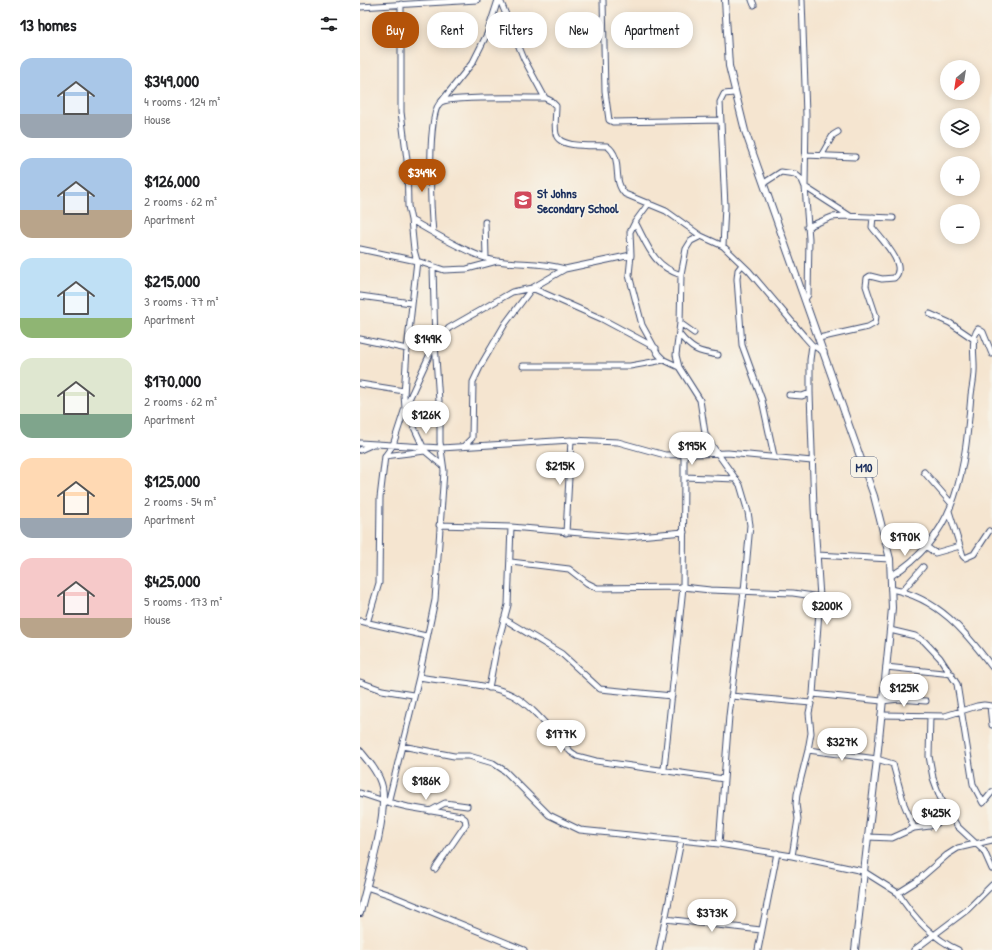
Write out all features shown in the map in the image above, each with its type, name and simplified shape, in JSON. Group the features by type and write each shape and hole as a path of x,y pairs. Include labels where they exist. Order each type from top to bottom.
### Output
{"main road":[{"name":"M10","path":"726,0 727,53 734,93 745,131 825,352 874,496 890,559 890,630 855,950"},
{"path":"360,913 385,801 378,776 361,753"}],"street":[{"path":"360,7 477,0"},
{"path":"499,0 524,59 545,98"},
{"path":"432,232 431,190 433,119 436,107 473,62 487,34 499,0"},
{"path":"603,0 605,91 609,120 613,122 721,120"},
{"path":"802,0 805,107 805,187 809,239 808,295 805,299"},
{"path":"401,4 401,112 407,160 408,206 417,261 411,303 407,349 404,390 405,408 424,449 443,466"},
{"path":"723,246 725,206 721,120 722,96 724,94 734,93"},
{"path":"441,102 461,99 545,98 551,101 556,106 555,132 560,141 567,144 607,146 614,153 617,160 620,189 625,194 666,211 701,236 723,246 742,265 812,345 825,352"},
{"path":"821,156 833,135 838,132"},
{"path":"805,155 855,157"},
{"path":"764,183 777,173 786,172 800,177 805,187 850,216"},
{"path":"649,203 635,222 630,232 631,255 629,275 639,319 664,360 679,367"},
{"path":"807,227 832,217 850,216 893,218"},
{"path":"820,338 868,327 873,324 876,316 866,286 867,278 870,276 882,279 894,278 899,273 899,268 893,254 872,227 873,217"},
{"path":"411,220 432,232 486,258 497,261 538,262 565,269"},
{"path":"485,222 486,258"},
{"path":"635,222 660,265 668,271 682,276"},
{"path":"701,236 691,241 686,249 682,276 680,323 676,356 679,367 700,400 704,433 717,454 736,479 745,499 750,525 744,591 731,696 719,844"},
{"path":"360,249 417,261 444,270 467,268 497,261"},
{"path":"367,623 379,583 380,498 385,456 394,445 405,408 435,343 449,328 483,307 512,292 532,288 565,269 631,255"},
{"path":"742,265 738,270 736,280 742,345 762,400 774,456"},
{"path":"385,801 402,746 413,695 419,677 426,636 435,600 443,466 435,343 434,267"},
{"path":"532,288 602,319 656,348"},
{"path":"464,446 472,438 473,382 476,374 505,324 532,288"},
{"path":"360,296 411,303"},
{"path":"930,314 950,323 974,340"},
{"path":"680,323 694,333"},
{"path":"891,576 908,566 927,547 949,511 964,462 974,372 974,340 978,329 983,332 992,354"},
{"path":"679,334 688,345 696,351 718,356"},
{"path":"360,339 407,349"},
{"path":"792,856 798,819 796,804 797,794 808,750 820,597 812,461 810,360 812,345"},
{"path":"523,366 630,366 664,360"},
{"path":"360,384 404,390"},
{"path":"788,395 802,396 810,393"},
{"path":"385,456 424,449 571,440 618,442 659,454 684,455 728,453 774,456 812,461"},
{"path":"566,533 571,440"},
{"path":"360,443 424,449"},
{"path":"360,450 372,445"},
{"path":"664,769 683,587 684,455"},
{"path":"924,472 951,503"},
{"path":"684,477 736,479"},
{"path":"949,511 963,556 968,558 974,554 989,531"},
{"path":"439,525 511,527 566,533 627,537 684,532"},
{"path":"489,688 508,605 511,562 511,527"},
{"path":"927,547 935,553 960,546"},
{"path":"817,555 890,559"},
{"path":"511,562 569,569 587,584 597,588 683,587 710,590 793,593 820,597"},
{"path":"902,591 923,567"},
{"path":"891,588 902,591 938,608 960,628 992,667"},
{"path":"504,618 562,654 600,689 672,696"},
{"path":"360,621 426,636"},
{"path":"890,630 911,635 924,641 952,674 959,690 973,784 983,803 992,792"},
{"path":"886,668 952,674"},
{"path":"419,677 489,688 514,696 526,705 571,752 577,756 596,761 664,769 724,779"},
{"path":"360,682 382,690 413,695"},
{"path":"813,694 882,700 899,699 926,701"},
{"path":"731,696 811,703"},
{"path":"881,715 945,716 977,706 991,706 992,725"},
{"path":"930,716 929,756 933,778 940,797 957,826 984,851 992,869"},
{"path":"402,746 454,756 470,756 493,763 505,771 549,815 580,830 719,844 777,853 863,871 898,893 915,919 935,936 958,950"},
{"path":"808,750 877,758 894,765 904,804 914,828"},
{"path":"360,793 385,801 430,811 462,816 466,822 435,869"},
{"path":"430,811 445,803 467,806"},
{"path":"867,837 892,838 914,828 930,826 952,817"},
{"path":"898,893 917,881 947,855 958,848 992,840"},
{"path":"659,950 680,841"},
{"path":"758,950 777,853"},
{"path":"914,950 935,936 967,910 992,885"},
{"path":"366,887 390,895 524,950"},
{"path":"665,919 761,930"}],"place":[{"name":"St Johns Secondary School","path":"523,200"}]}
